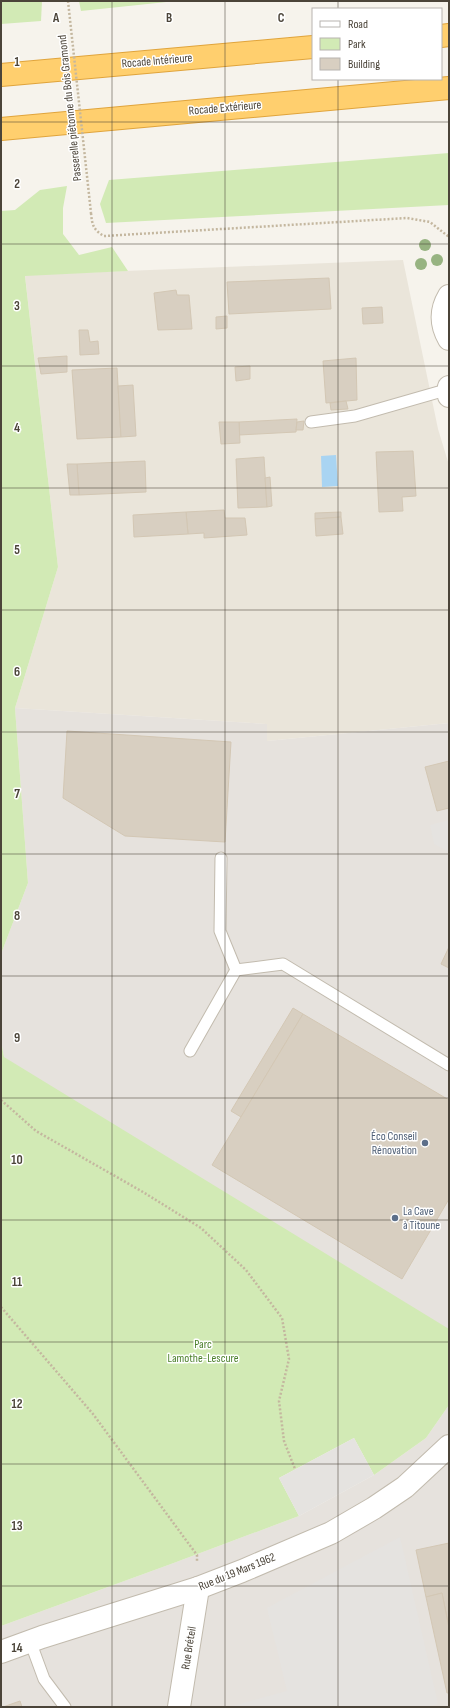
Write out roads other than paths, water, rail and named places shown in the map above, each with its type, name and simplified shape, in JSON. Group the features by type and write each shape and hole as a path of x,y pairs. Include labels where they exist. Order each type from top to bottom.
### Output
{"highway":[{"name":"Rocade Intérieure","path":"1,75 312,47"},
{"name":"Rocade Extérieure","path":"1,129 449,88"}],"street":[{"path":"449,296 443,308 442,319 444,330 449,339"},
{"path":"449,388 449,396"},
{"name":"Rue du 19 Mars 1962","path":"1,1652 30,1641 198,1588 331,1533 374,1508 405,1487 449,1446"},
{"name":"Rue Bréteil","path":"179,1707 198,1588"}],"lane":[{"path":"311,422 355,416 449,388"},
{"path":"221,858 220,931 236,970"},
{"path":"236,970 284,964 449,1065"},
{"path":"190,1051 236,970"},
{"path":"30,1641 44,1679 65,1707"}],"water":[{"path":"336,455 338,486 322,487 321,456"}],"place":[{"name":"Éco Conseil Rénovation","path":"425,1143"},
{"name":"La Cave à Titoune","path":"395,1218"}],"park label":[{"name":"Parc Lamothe-Lescure","path":"203,1351"}]}
